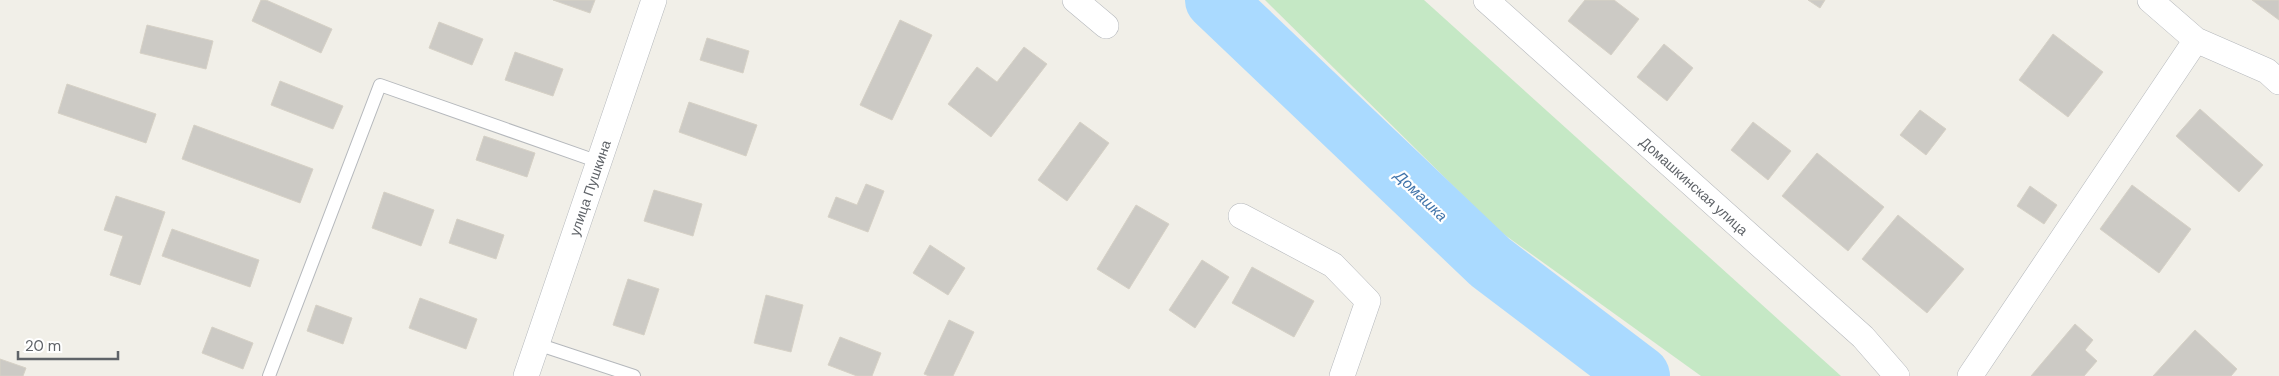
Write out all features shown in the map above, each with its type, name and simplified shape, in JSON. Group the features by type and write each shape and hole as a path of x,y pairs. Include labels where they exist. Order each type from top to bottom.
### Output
{"street":[{"name":"улица Пушкина","path":"526,376 654,0"},
{"path":"1074,0 1106,26"},
{"name":"Домашкинская улица","path":"1486,0 1863,337 1897,376"},
{"path":"2150,0 2196,40 2267,71 2279,82"},
{"path":"1970,376 2196,40"},
{"path":"1241,216 1332,265 1368,301 1342,376"}],"lane":[{"path":"269,376 380,85 599,162"},
{"path":"537,344 634,376"}],"green space":[{"path":"1265,0 1424,0 1841,376 1701,376 1498,230"}],"building":[{"path":"261,0 266,0 332,29 321,53 252,21"},
{"path":"553,0 595,0 590,13"},
{"path":"1585,0 1614,0 1639,19 1611,55 1568,21"},
{"path":"1808,0 1825,0 1820,8"},
{"path":"2252,0 2279,0 2279,20"},
{"path":"900,20 932,35 892,120 860,105"},
{"path":"439,22 483,39 472,65 429,48"},
{"path":"147,25 213,41 206,69 140,53"},
{"path":"2053,34 2103,72 2068,117 2019,80"},
{"path":"707,38 749,51 743,73 700,60"},
{"path":"1664,44 1693,68 1667,101 1637,77"},
{"path":"1024,47 1047,64 991,137 948,104 977,67 997,82"},
{"path":"515,52 563,69 553,96 505,80"},
{"path":"280,81 343,106 333,129 271,105"},
{"path":"67,84 156,114 146,143 58,113"},
{"path":"689,102 757,125 746,156 679,132"},
{"path":"2200,109 2263,165 2239,192 2176,136"},
{"path":"1920,110 1946,129 1926,155 1900,135"},
{"path":"1080,122 1109,143 1067,201 1038,180"},
{"path":"1753,122 1791,151 1768,180 1731,150"},
{"path":"194,125 313,169 300,203 182,159"},
{"path":"484,136 535,153 527,177 476,160"},
{"path":"1817,153 1884,207 1848,251 1782,196"},
{"path":"866,184 884,191 868,232 828,217 836,197 857,205"},
{"path":"2132,185 2191,229 2159,273 2100,229"},
{"path":"2030,186 2057,205 2044,224 2017,206"},
{"path":"654,190 702,204 693,236 644,221"},
{"path":"384,192 434,210 421,246 372,228"},
{"path":"116,196 165,212 140,285 110,275 123,236 104,230"},
{"path":"1136,205 1169,224 1129,289 1097,269"},
{"path":"1898,215 1964,269 1927,313 1862,259"},
{"path":"457,219 504,235 496,259 449,243"},
{"path":"172,229 259,260 250,287 162,256"},
{"path":"930,245 965,268 948,295 913,273"},
{"path":"1202,260 1229,277 1195,328 1169,310"},
{"path":"1252,267 1314,301 1294,337 1232,303"},
{"path":"628,279 659,289 644,335 613,325"},
{"path":"766,295 803,305 791,352 754,343"},
{"path":"420,298 477,319 466,349 409,328"},
{"path":"316,305 352,318 343,344 307,331"},
{"path":"949,320 974,332 953,376 929,376 924,374"},
{"path":"2075,324 2093,340 2085,350 2097,361 2084,376 2031,376"},
{"path":"212,327 253,343 243,369 202,353"},
{"path":"2195,330 2237,369 2231,376 2153,376"},
{"path":"840,337 881,353 872,376 857,376 828,365"},
{"path":"0,359 26,368 23,376 0,376"}],"waterway":[{"name":"Домашка","path":"1215,0 1490,262 1640,376"}]}
